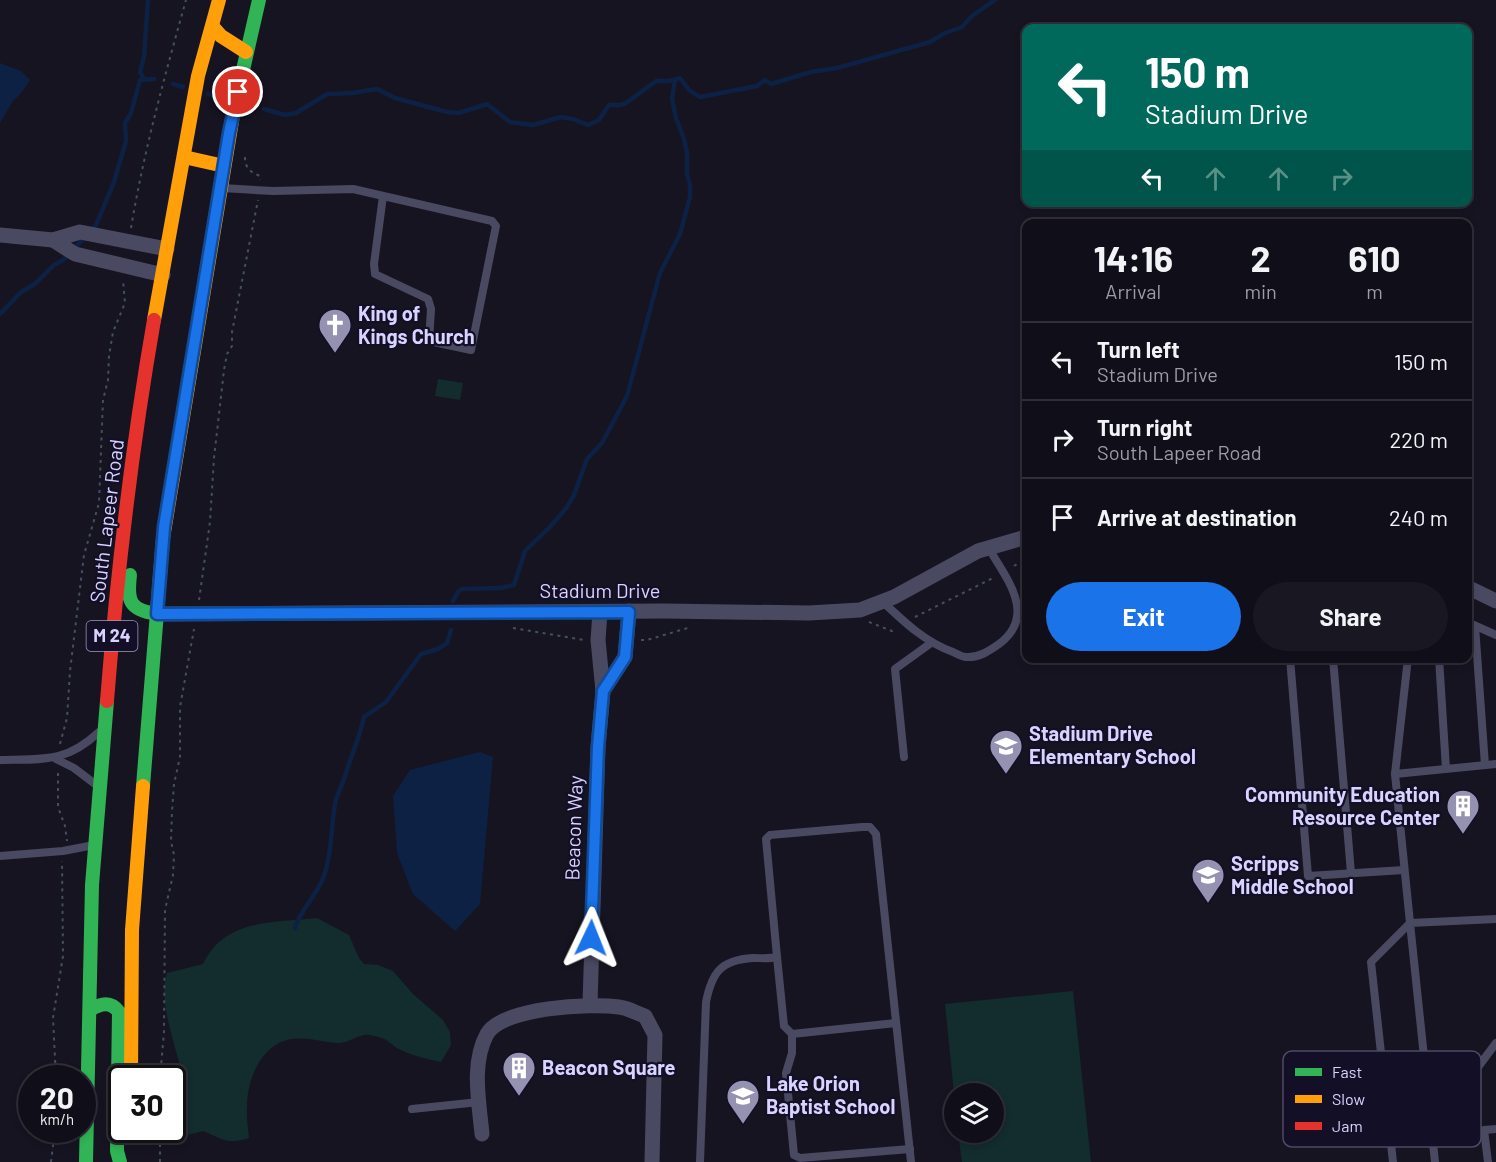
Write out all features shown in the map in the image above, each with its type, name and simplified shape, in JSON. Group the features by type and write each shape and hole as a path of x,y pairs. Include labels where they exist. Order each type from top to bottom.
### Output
{"main road":[{"name":"South Lapeer Road","path":"86,1162 92,885 115,600 147,360 198,75 219,0"},
{"name":"M 24","path":"131,1065 132,930 164,527 220,188 246,52 259,0"},
{"path":"213,27 221,36 246,52"},
{"path":"184,157 224,166"},
{"path":"135,449 141,491 128,596 132,606 139,612 157,614"},
{"path":"90,1010 99,1004 107,1003 119,1012 117,1151 120,1162"},
{"path":"130,1143 130,1162"}],"street":[{"path":"0,235 53,240 80,232 167,249"},
{"path":"53,240 75,254 162,275"},
{"name":"Stadium Drive","path":"157,614 809,613 860,610 978,551 1022,538"},
{"path":"1472,589 1496,601"},
{"name":"Beacon Way","path":"590,1004 598,747 603,691 598,640 600,612"},
{"name":"Beacon Way","path":"603,691 625,657 629,612"},
{"path":"482,1134 478,1055 488,1032 504,1021 526,1013 590,1004 622,1007 645,1016 655,1035 652,1162"}],"lane":[{"path":"220,188 260,190 345,188 383,196 492,221 495,224 471,350 429,341 431,309 428,299 375,274 374,264 383,196"},
{"path":"882,601 906,624 932,643 965,657 985,654 1007,638 1019,617 1015,593 988,547"},
{"path":"1472,624 1496,635"},
{"path":"1475,626 1485,765"},
{"path":"904,757 895,669 932,643"},
{"path":"1290,663 1308,876 1404,870"},
{"path":"1333,663 1351,873"},
{"path":"1407,663 1395,774 1423,1051"},
{"path":"1439,663 1446,769"},
{"path":"0,760 56,759 86,745 105,727"},
{"path":"56,759 87,777 95,784 99,795"},
{"path":"1395,774 1496,764"},
{"path":"910,1149 800,1158 794,1155 786,1073 792,1053 792,1034 784,1026 766,839 770,835 870,827 876,834 910,1149 911,1162"},
{"path":"0,856 63,851 95,845"},
{"path":"1381,1051 1371,962 1410,923 1496,919"},
{"path":"700,1162 706,1002 710,982 717,971 728,963 751,958 777,957"},
{"path":"792,1034 896,1023"},
{"path":"1481,1063 1496,1043"},
{"path":"412,1109 479,1102"},
{"path":"1488,1162 1484,1130 1496,1129"},
{"path":"1391,1147 1393,1162"},
{"path":"1433,1147 1435,1162"}],"path":[{"path":"129,242 148,143 186,0"},
{"path":"161,1065 164,1032 165,910 173,875 172,812 174,784 180,758 180,707 197,614 210,522 214,458 224,370 227,354 232,346 232,332 260,190 260,176 249,171 245,162 245,154"},
{"path":"55,1065 53,1018 63,956 63,851 67,841 58,807 56,759 67,718 70,671 84,555 99,503 103,400 108,380 113,332 125,303 122,275 125,266"},
{"path":"912,618 1003,573 1022,561"},
{"path":"51,1162 53,1143"},
{"path":"160,1143 160,1162"}],"green space":[{"path":"438,379 463,383 460,400 435,396"},
{"path":"317,918 349,935 364,964 378,965 393,971 413,994 443,1020 450,1032 451,1045 441,1062 407,1053 384,1039 368,1035 342,1043 309,1039 292,1039 281,1042 265,1055 253,1074 248,1096 249,1138 230,1141 203,1131 186,1135 186,1065 179,1065 166,1012 167,973 203,964 212,949 224,938 237,931 268,923"},
{"path":"1073,991 1091,1162 962,1162 959,1143 1004,1143 1004,1083 953,1083 945,1004"}],"water":[{"path":"0,63 21,71 30,80 13,101 0,123"},
{"path":"480,752 493,757 480,904 455,931 413,894 397,853 393,796 410,770"}],"waterway":[{"path":"144,79 140,72 144,56 148,0"},
{"path":"264,109 285,115 296,113 327,94 377,89 395,98 447,112 459,113 487,104 510,122 533,125 561,117 588,125 599,120 609,105 626,103 656,81 680,78 690,91 700,97 757,86 765,80 771,84 930,42 962,27 972,16 995,0"},
{"path":"92,230 114,182 126,141 125,123 131,113 140,80 154,79"},
{"path":"453,601 462,589 500,588 514,585 525,551 567,507 574,495 587,459 602,443 627,396 660,273 680,234 690,197 687,153 672,99 675,80"},
{"path":"173,84 183,87"},
{"path":"208,94 229,99"},
{"path":"0,314 20,293 36,283 54,265 63,260 86,236"},
{"path":"295,928 324,876 329,859 336,800 364,717 386,702 421,654 438,649 447,643 451,630"}],"traffic: fast":[{"path":"234,109 259,0"},
{"path":"143,786 163,538"},
{"path":"130,575 129,592 132,603 141,610 157,614"},
{"path":"86,1162 92,885 107,701"},
{"path":"90,1010 106,1004 113,1006 119,1012 117,1151 120,1162"}],"traffic: slow":[{"path":"154,320 198,76 219,0"},
{"path":"213,27 221,36 246,52"},
{"path":"163,538 234,109"},
{"path":"184,157 224,166"},
{"path":"131,1065 132,930 143,786"}],"traffic: jam":[{"path":"107,701 126,510 154,320"}],"place":[{"name":"King of Kings Church","path":"335,354"},
{"name":"Stadium Drive Elementary School","path":"1006,775"},
{"name":"Community Education Resource Center","path":"1463,835"},
{"name":"Scripps Middle School","path":"1208,904"},
{"name":"Beacon Square","path":"519,1097"},
{"name":"Lake Orion Baptist School","path":"743,1125"}],"route":[{"path":"238,92 229,133 164,527 157,614 629,612 625,657 603,691 598,747 591,938"}]}
